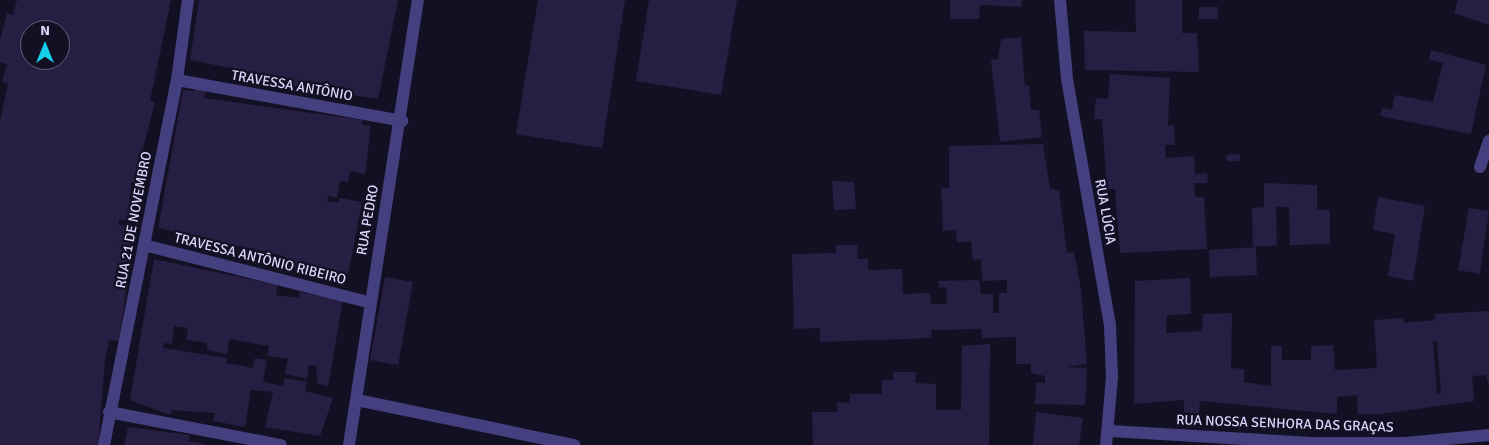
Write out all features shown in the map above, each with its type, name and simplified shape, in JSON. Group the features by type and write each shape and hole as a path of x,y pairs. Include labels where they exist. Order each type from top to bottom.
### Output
{"street":[{"name":"RUA 21 DE NOVEMBRO","path":"104,445 109,412 177,80 188,0"},
{"name":"RUA PEDRO","path":"349,445 358,400 368,302 402,121 418,0"},
{"name":"RUA LÚCIA","path":"1060,0 1065,69 1110,325 1110,431 1106,445"},
{"name":"TRAVESSA ANTÔNIO","path":"177,80 402,121"},
{"path":"1480,167 1489,141"},
{"name":"TRAVESSA ANTÔNIO RIBEIRO","path":"144,245 368,302"},
{"path":"358,400 574,445"},
{"path":"109,412 224,440 281,445"},
{"name":"RUA NOSSA SENHORA DAS GRAÇAS","path":"1110,431 1321,443 1406,443 1489,435"}],"building":[{"path":"17,0 171,0 150,101 155,102 134,183 131,182 128,221 119,219 119,225 134,226 132,251 119,341 109,340 105,362 98,445 0,445 0,121 8,84 2,82 7,64 0,62 0,40 7,13 13,15"},
{"path":"199,0 398,0 378,99 293,86 294,81 190,60"},
{"path":"538,0 625,0 602,148 516,134"},
{"path":"649,0 737,0 721,95 636,81"},
{"path":"950,0 1022,0 1021,7 980,5 979,19 950,19"},
{"path":"1135,0 1182,0 1182,33 1197,33 1199,72 1085,70 1084,31 1136,32"},
{"path":"1458,0 1489,0 1489,25 1454,13"},
{"path":"1199,7 1218,7 1217,19 1199,19"},
{"path":"1021,37 1025,86 1029,86 1031,110 1039,110 1042,137 1000,142 991,60 998,59 1001,39"},
{"path":"1431,50 1486,65 1471,134 1380,116 1382,108 1392,110 1395,95 1433,102 1443,63 1429,60"},
{"path":"1110,74 1170,78 1168,126 1174,125 1175,145 1165,145 1166,158 1194,156 1195,174 1207,173 1208,183 1194,183 1195,197 1204,197 1207,249 1120,253 1115,189 1107,189 1102,119 1094,119 1096,98 1108,99"},
{"path":"194,85 206,87 204,98 363,120 362,125 371,126 365,174 350,171 348,182 340,181 337,198 328,196 327,201 339,203 339,198 362,202 348,275 325,270 324,276 281,267 284,256 158,228 183,90 194,91"},
{"path":"1043,144 1050,189 1059,190 1067,253 1074,252 1081,290 1087,364 1065,367 1087,368 1085,405 1035,404 1036,383 1045,383 1045,376 1031,373 1031,364 1016,364 1016,337 982,338 981,329 931,330 932,338 820,342 820,328 794,329 792,254 836,253 836,245 857,245 858,259 868,259 868,270 902,269 903,294 930,293 931,304 947,304 946,287 939,288 938,281 979,280 981,294 993,294 993,313 999,313 999,293 1007,293 1007,280 982,281 981,259 973,260 971,241 957,243 956,230 943,231 941,187 949,188 949,146"},
{"path":"1240,154 1240,161 1227,161 1226,155"},
{"path":"832,181 854,182 856,209 834,210"},
{"path":"1264,183 1317,185 1317,209 1330,211 1330,244 1290,245 1289,207 1276,207 1277,245 1253,247 1252,208 1264,207"},
{"path":"1378,197 1425,206 1413,281 1388,276 1395,234 1373,230"},
{"path":"1469,208 1489,211 1480,274 1458,270"},
{"path":"1256,247 1257,275 1210,277 1209,250"},
{"path":"154,259 278,285 276,295 299,298 299,292 343,300 328,386 318,384 316,366 309,365 307,379 285,374 288,359 267,356 269,346 229,339 227,354 207,350 207,343 186,340 188,328 174,326 172,344 164,343 163,348 227,358 226,363 253,368 255,358 267,360 263,382 283,386 285,378 307,382 305,391 333,398 320,436 265,427 273,392 251,390 245,427 213,421 215,413 172,410 170,415 130,400"},
{"path":"385,277 413,282 398,365 370,360"},
{"path":"1190,278 1191,314 1167,315 1166,333 1202,331 1203,314 1232,313 1231,368 1244,369 1244,382 1271,386 1271,346 1282,346 1282,360 1311,360 1311,346 1333,345 1335,370 1377,368 1374,320 1403,318 1404,323 1435,320 1435,314 1489,311 1489,387 1486,375 1472,376 1474,401 1380,414 1358,414 1357,395 1337,397 1337,414 1200,401 1199,414 1184,412 1184,400 1134,404 1135,281","holes":["1437,341 1441,393 1437,393 1433,342"]},
{"path":"990,344 989,445 813,445 812,412 837,412 837,402 850,403 850,394 882,394 882,380 893,380 893,372 916,372 915,383 936,384 936,410 961,410 962,346"},
{"path":"1036,412 1083,418 1079,445 1033,445"},
{"path":"128,427 190,435 189,441 210,445 124,445"}]}
